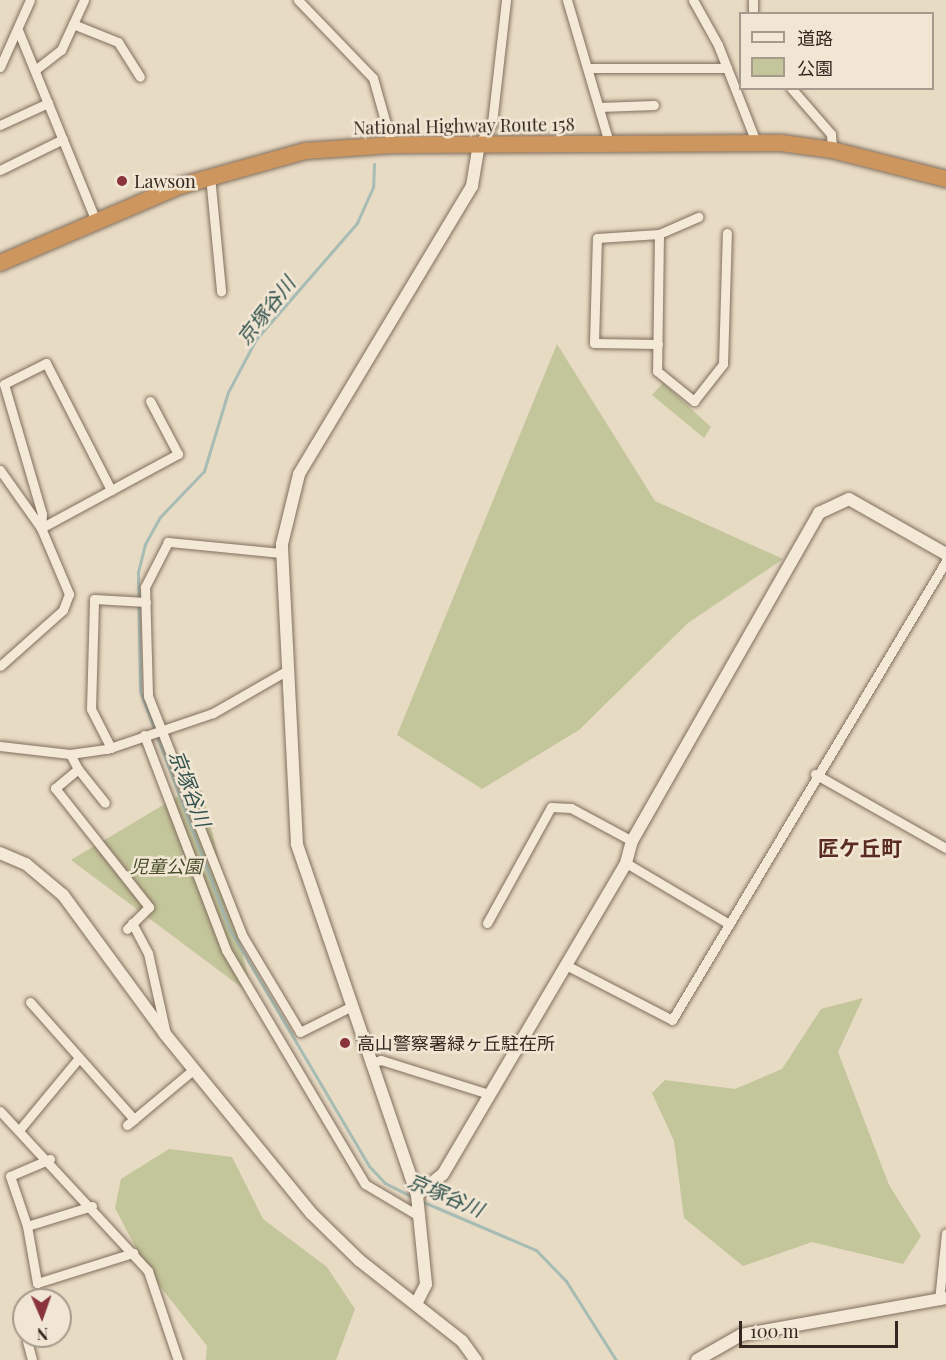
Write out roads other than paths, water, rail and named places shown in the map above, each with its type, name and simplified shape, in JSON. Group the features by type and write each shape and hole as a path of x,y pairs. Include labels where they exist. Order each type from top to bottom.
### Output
{"highway":[{"name":"National Highway Route 158","path":"0,263 96,221 210,176 305,151 392,145 756,142 832,150 946,179"}],"street":[{"path":"0,67 30,0"},
{"path":"35,70 61,50 84,0"},
{"path":"298,0 373,78 392,145"},
{"path":"417,1302 426,1284 418,1213 419,1190 350,1007 297,844 281,553 289,501 299,474 472,186 479,144 492,123 506,0"},
{"path":"567,0 589,68 609,143"},
{"path":"693,0 727,68 756,142"},
{"path":"73,24 118,42 140,77"},
{"path":"18,30 96,221"},
{"path":"589,68 727,68"},
{"path":"793,90 831,134 832,150"},
{"path":"0,125 48,103"},
{"path":"600,107 654,105"},
{"path":"0,170 63,139"},
{"path":"210,176 221,291"},
{"path":"658,344 594,344 597,238 659,234 698,217"},
{"path":"659,234 657,371 694,401 723,364 727,233"},
{"path":"41,528 42,514 4,384 46,363 111,490"},
{"path":"41,528 178,454 150,401"},
{"path":"0,470 41,528 68,586 68,603 0,666"},
{"path":"419,1190 443,1174 626,863 632,841 819,513 849,499 946,554"},
{"path":"281,553 168,542 145,587 148,696 242,935 300,1032 350,1007"},
{"path":"566,965 672,1020 815,774 946,561"},
{"path":"111,748 91,709 94,599 146,602"},
{"path":"0,746 70,754 111,748 213,713 286,671"},
{"path":"146,735 226,950 365,1184 418,1213"},
{"path":"70,754 78,769 105,803"},
{"path":"78,769 55,788 149,907 130,926 148,953 167,1036"},
{"path":"815,774 946,848"},
{"path":"487,923 551,807 571,808 632,841"},
{"path":"0,853 26,864 63,895 167,1036 311,1213 359,1260 417,1302 476,1360"},
{"path":"626,863 729,924"},
{"path":"30,1002 130,1122 194,1069"},
{"path":"20,1129 79,1058"},
{"path":"370,1063 381,1060 489,1094"},
{"path":"0,1111 50,1159 148,1271 178,1360"},
{"path":"50,1159 10,1176 27,1226 37,1283 133,1253"},
{"path":"27,1226 92,1206"},
{"path":"697,1360 741,1335 942,1299 946,1233"}],"waterway":[{"name":"京塚谷川","path":"374,164 373,187 357,223 256,339 228,392 204,471 160,517 145,544 138,572 140,691 230,930 369,1166 385,1183 412,1197"},
{"name":"京塚谷川","path":"421,1201 536,1250 566,1281 616,1360"}],"place":[{"name":"Lawson","path":"122,181"},
{"name":"高山警察署緑ヶ丘駐在所","path":"345,1043"}],"district":[{"name":"匠ケ丘町","path":"860,847"}],"park label":[{"name":"児童公園","path":"166,866"}]}
